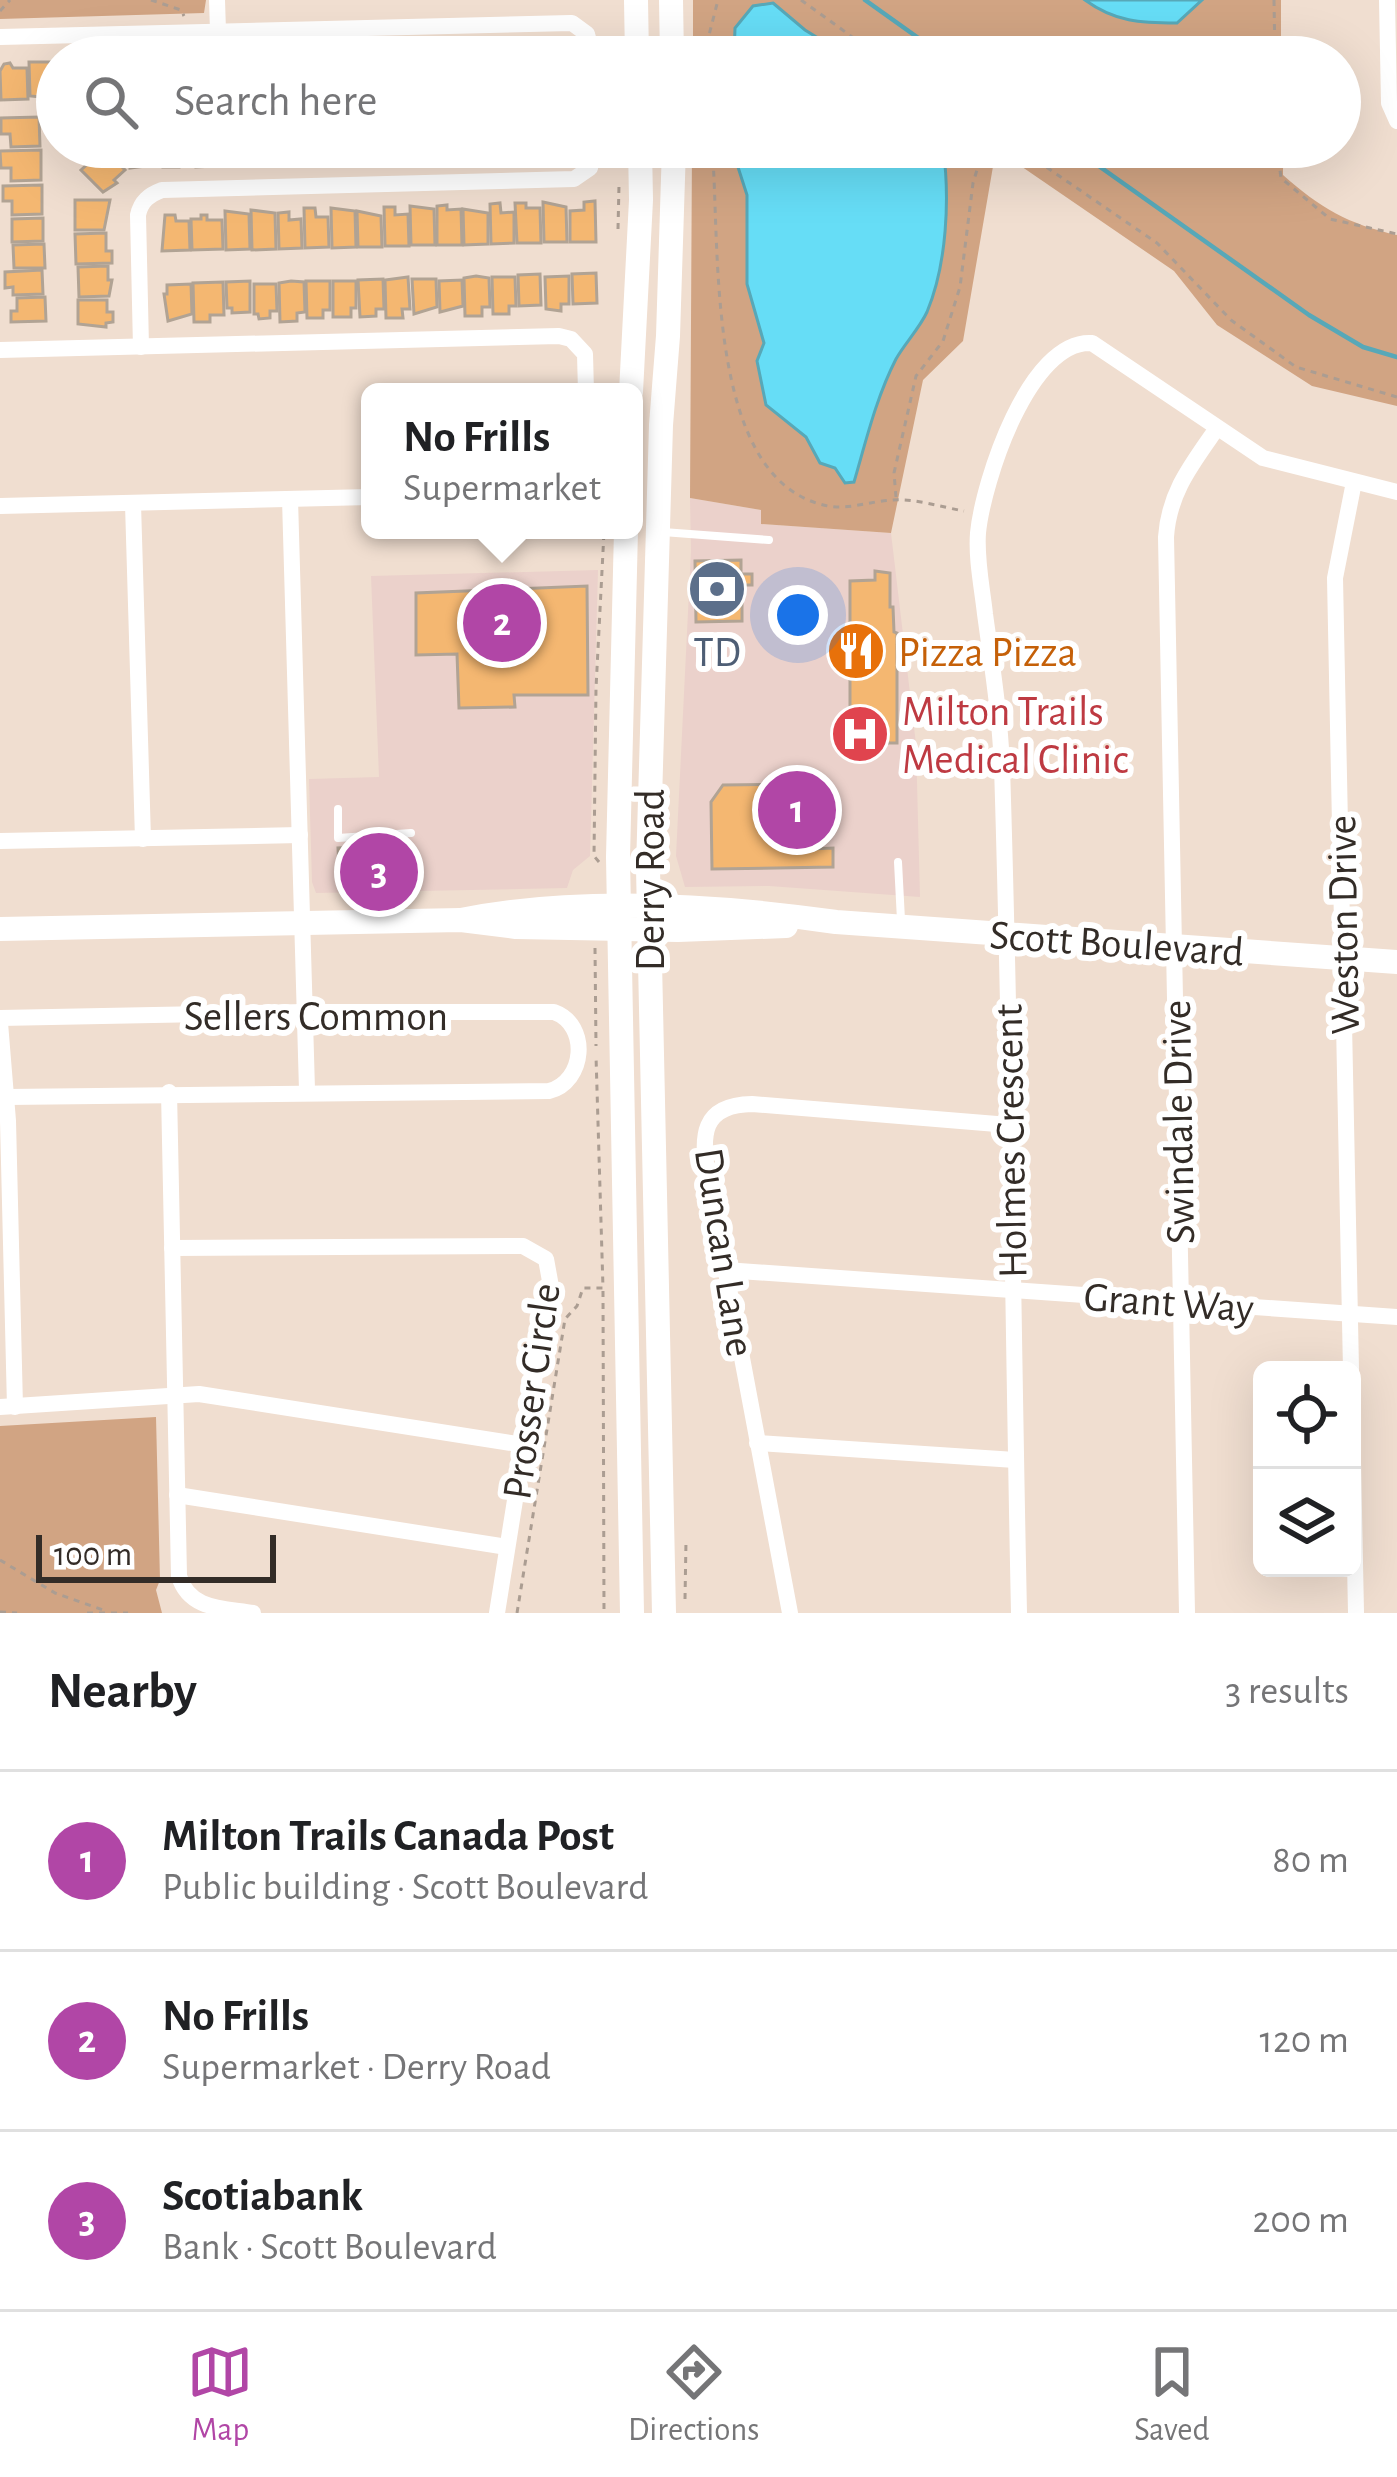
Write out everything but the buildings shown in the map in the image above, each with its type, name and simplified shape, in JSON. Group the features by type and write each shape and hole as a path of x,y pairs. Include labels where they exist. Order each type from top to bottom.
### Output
{"main road":[{"path":"636,0 637,36"},
{"path":"671,0 672,36"},
{"path":"631,383 640,168"},
{"name":"Derry Road","path":"664,1613 649,918 650,731 673,168"},
{"name":"Derry Road","path":"626,539 618,917 632,1613"},
{"name":"Scott Boulevard","path":"0,929 461,920 524,908 618,917 901,926 1397,962"}],"street":[{"path":"217,0 218,31"},
{"path":"1387,0 1389,103 1397,121"},
{"path":"36,36 572,23 588,36"},
{"path":"0,37 36,36"},
{"path":"141,346 138,215 140,206 153,194 574,179 590,168"},
{"path":"0,350 559,336 571,339 585,354 586,383"},
{"name":"Holmes Crescent","path":"1019,1613 1001,746 977,551 983,505 1000,443 1056,355 1083,343 1099,345 1217,428 1280,465 1397,492"},
{"name":"Swindale Drive","path":"1187,1613 1166,537 1168,514 1180,483 1217,428"},
{"name":"Weston Drive","path":"1351,1361 1335,578 1354,482"},
{"path":"0,506 361,497"},
{"path":"7,1097 307,1090 290,499"},
{"path":"133,504 143,839"},
{"path":"0,841 300,835"},
{"name":"Sellers Common","path":"0,1021 305,1012 554,1012 566,1017 576,1031 577,1069 566,1085 549,1090 307,1090"},
{"path":"0,1021 7,1097 8,1407 199,1394 524,1445"},
{"path":"169,1092 179,1576 186,1593 197,1603 253,1613"},
{"name":"Duncan Lane","path":"790,1613 704,1148 710,1121 727,1107 752,1105 1009,1125"},
{"name":"Prosser Circle","path":"172,1248 534,1249 546,1259 551,1273 497,1613"},
{"name":"Grant Way","path":"725,1270 1397,1317"},
{"path":"757,1443 1016,1460"},
{"path":"1353,1469 1356,1613"},
{"path":"177,1495 507,1547"}],"lane":[{"path":"658,532 769,540"},
{"path":"338,809 338,838 411,833"},
{"path":"898,862 901,926"}],"path":[{"path":"0,11 10,0"},
{"path":"151,0 181,10 184,16"},
{"path":"709,36 718,0"},
{"path":"801,0 851,36"},
{"path":"1274,0 1275,36"},
{"path":"713,168 732,395 774,480 805,499 832,507 896,499 964,511"},
{"path":"896,499 893,473 916,376 943,341 960,287 978,168"},
{"path":"1048,168 1157,243 1206,298 1281,357 1316,374 1397,398"},
{"path":"1280,168 1281,178 1330,219 1397,234"},
{"path":"601,866 594,856 604,539"},
{"path":"595,955 604,1613"},
{"path":"517,1613 565,1318 577,1306 583,1288 603,1288"},
{"path":"685,1613 686,1541"},
{"path":"0,1560 55,1593 106,1611"},
{"path":"0,1612 17,1613"},
{"path":"87,1613 128,1613"}],"shaded area":[{"path":"0,0 206,0 204,13 0,19"},
{"path":"693,0 1281,0 1281,36 693,36"},
{"path":"692,168 993,168 963,341 923,380 891,533 761,524 761,510 690,498"},
{"path":"1024,168 1283,168 1283,175 1336,213 1397,235 1397,406 1312,386 1217,325 1174,271"},
{"path":"690,498 761,510 762,524 891,533 916,744 920,897 769,886 685,887 676,856"},
{"path":"598,570 590,856 573,870 567,888 316,893 309,779 379,777 371,576"},
{"path":"156,1417 160,1580 156,1590 162,1613 0,1613 0,1426"}],"water":[{"path":"1085,0 1202,0 1177,23 1129,20"},
{"path":"773,3 815,36 735,36 735,28 753,6"},
{"path":"738,168 945,168 945,231 934,293 889,374 854,482 845,483 835,468 820,463 806,437 766,405 757,361 764,343 747,284 747,195"}],"waterway":[{"path":"865,0 916,36"},
{"path":"1102,168 1309,315 1363,347 1397,357"}],"place":[{"name":"TD","path":"717,589"},
{"name":"No Frills","path":"502,623"},
{"name":"Pizza Pizza","path":"856,651"},
{"name":"Milton Trails Medical Clinic","path":"860,734"},
{"name":"Milton Trails Canada Post","path":"797,810"},
{"name":"Scotiabank","path":"379,872"}]}
